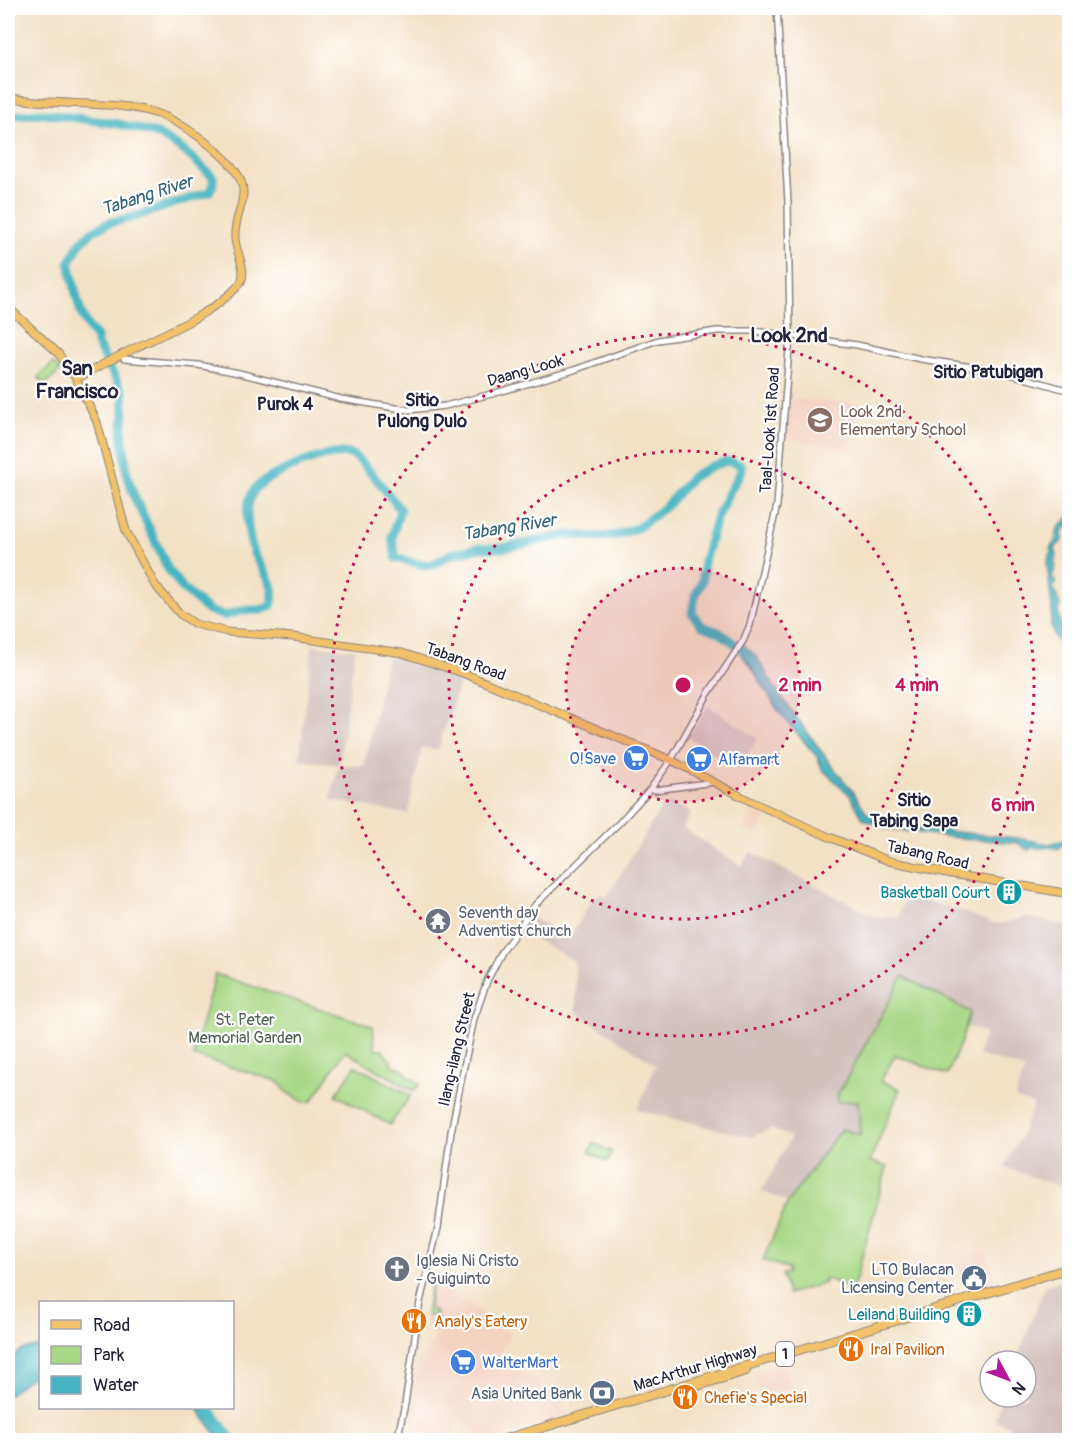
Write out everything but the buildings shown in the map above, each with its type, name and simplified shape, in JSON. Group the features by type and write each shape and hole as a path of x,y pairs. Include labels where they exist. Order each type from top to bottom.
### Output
{"highway":[{"name":"MacArthur Highway","path":"502,1440 1070,1268"},
{"name":"MacArthur Highway","path":"518,1440 1070,1273"}],"main road":[{"path":"8,97 120,106 162,116 198,135 226,161 242,183 242,198 235,234 244,276 240,285 231,294 183,324 123,357 110,360 76,379"},
{"name":"Tabang Road","path":"8,307 58,353 76,379 97,422 126,531 155,585 180,614 195,624 227,632 293,637 396,651 473,676 671,760 752,802 819,833 889,861 1070,894"}],"street":[{"name":"Taal-Look 1st Road","path":"651,788 671,760 708,694 743,641 750,625 777,505 790,336 788,202 777,8"},
{"name":"Daang Look","path":"123,357 219,369 341,399 408,410 445,406 499,392 574,370 658,340 717,331 755,331 857,345 996,371 1070,391"},
{"path":"651,788 655,790 716,782"},
{"name":"Ilang-ilang Street","path":"397,1440 405,1404 420,1302 438,1228 451,1132 474,1019 487,981 502,952 536,904 620,822 651,788"}],"shaded area":[{"name":"Look 2nd Elementary School","path":"787,399 858,403 848,450 785,437"},
{"path":"312,645 355,650 339,765 299,760"},
{"path":"387,657 461,678 438,749 422,748 408,814 330,800 339,765 364,766"},
{"path":"708,706 758,738 738,769 688,737"},
{"path":"663,804 673,804 691,812 683,828 741,866 750,852 876,917 898,918 905,898 913,898 959,910 992,923 1003,923 1026,917 1069,926 1069,1190 1004,1167 1034,1105 1015,1098 1025,1069 978,1055 985,1033 965,1026 947,1075 895,1055 881,1081 900,1089 877,1143 841,1129 788,1202 762,1191 791,1137 771,1129 750,1137 637,1110 656,1065 577,1012 574,961 519,930 529,916 569,939 594,896 601,894 607,897"},
{"path":"753,809 767,816 758,835 744,829"},
{"path":"986,1250 997,1286 969,1295 961,1273 956,1269 959,1259"},
{"path":"1069,1279 1069,1440 1002,1440 1010,1426 994,1420 998,1409 1038,1409 1038,1349 1021,1349 1045,1285"},
{"name":"WalterMart","path":"431,1280 512,1334 498,1356 561,1399 568,1416 493,1440 486,1440 462,1419 447,1440 432,1440 409,1418 415,1369 436,1336 424,1328"},
{"path":"783,1364 791,1388 761,1398 754,1374"}],"green space":[{"path":"53,363 60,371 45,385 38,377"},
{"name":"St. Peter Memorial Garden","path":"215,974 373,1026 375,1049 382,1049 393,1065 404,1070 408,1076 420,1084 414,1091 345,1051 312,1101 304,1102 289,1094 277,1081 193,1056"},
{"path":"903,976 970,1012 962,1039 947,1075 895,1055 881,1081 900,1089 870,1161 887,1167 853,1289 824,1278 825,1283 788,1294 782,1274 788,1273 788,1269 763,1260 788,1202 841,1129 860,1135 858,1101 837,1102 838,1094"},
{"path":"355,1066 411,1095 390,1125 336,1095"},
{"path":"594,1143 612,1152 607,1162 589,1152"},
{"path":"431,1280 438,1285 432,1287 429,1308 436,1313 434,1316 445,1324 433,1316 426,1316"}],"water":[{"path":"1069,517 1069,524 1062,532 1063,540 1055,548 1057,556 1054,563 1056,566 1052,577 1056,583 1053,586 1060,606 1058,609 1061,631 1069,641 1069,664 1065,658 1066,653 1054,636 1051,624 1052,608 1047,563 1058,528"},
{"path":"744,645 756,656 775,688 866,812 874,818 895,826 1017,838 1049,844 1069,839 1069,846 1060,846 1058,849 1033,847 1028,850 1018,843 886,828 863,819 850,795 822,769 818,758 779,712 750,665 739,652"},
{"path":"39,1346 39,1371 8,1395 8,1361 22,1350"},
{"path":"198,1409 211,1409 230,1440 220,1440"}],"waterway":[{"name":"Tabang River","path":"8,116 41,113 119,124 157,134 183,150 213,177 213,185 209,192 134,217 108,223 93,231 80,243 69,263 81,313 97,338 97,344 123,393 122,433 127,474 134,496 168,569 182,588 207,610 224,616 244,610 261,610 271,606 273,597 270,582 255,555 250,538 247,516 250,499 255,489 273,476 317,458 343,454 356,458 377,480 400,510 392,537 396,558 432,565 451,554 479,548 502,548 568,535 600,537 617,535 639,527 667,505 692,477 727,461 741,465 741,471 716,519 704,561 702,582 695,596 692,613 702,626 719,632 747,653"},
{"path":"210,1409 232,1440"}],"place":[{"name":"Look 2nd Elementary School","path":"820,420"},
{"name":"O!Save","path":"636,758"},
{"name":"Alfamart","path":"699,759"},
{"name":"Basketball Court","path":"1009,892"},
{"name":"Seventh day Adventist church","path":"438,921"},
{"name":"Iglesia Ni Cristo - Guiguinto","path":"397,1269"},
{"name":"LTO Bulacan Licensing Center","path":"974,1278"},
{"name":"Leiland Building","path":"969,1314"},
{"name":"Analy's Eatery","path":"414,1321"},
{"name":"Iral Pavilion","path":"851,1349"},
{"name":"WalterMart","path":"463,1362"},
{"name":"Asia United Bank","path":"602,1393"},
{"name":"Chefie's Special","path":"685,1397"}],"district":[{"name":"Look 2nd","path":"789,335"},
{"name":"Sitio Patubigan","path":"988,372"},
{"name":"San Francisco","path":"77,380"},
{"name":"Purok 4","path":"285,404"},
{"name":"Sitio Pulong Dulo","path":"422,410"},
{"name":"Sitio Tabing Sapa","path":"914,810"}]}
